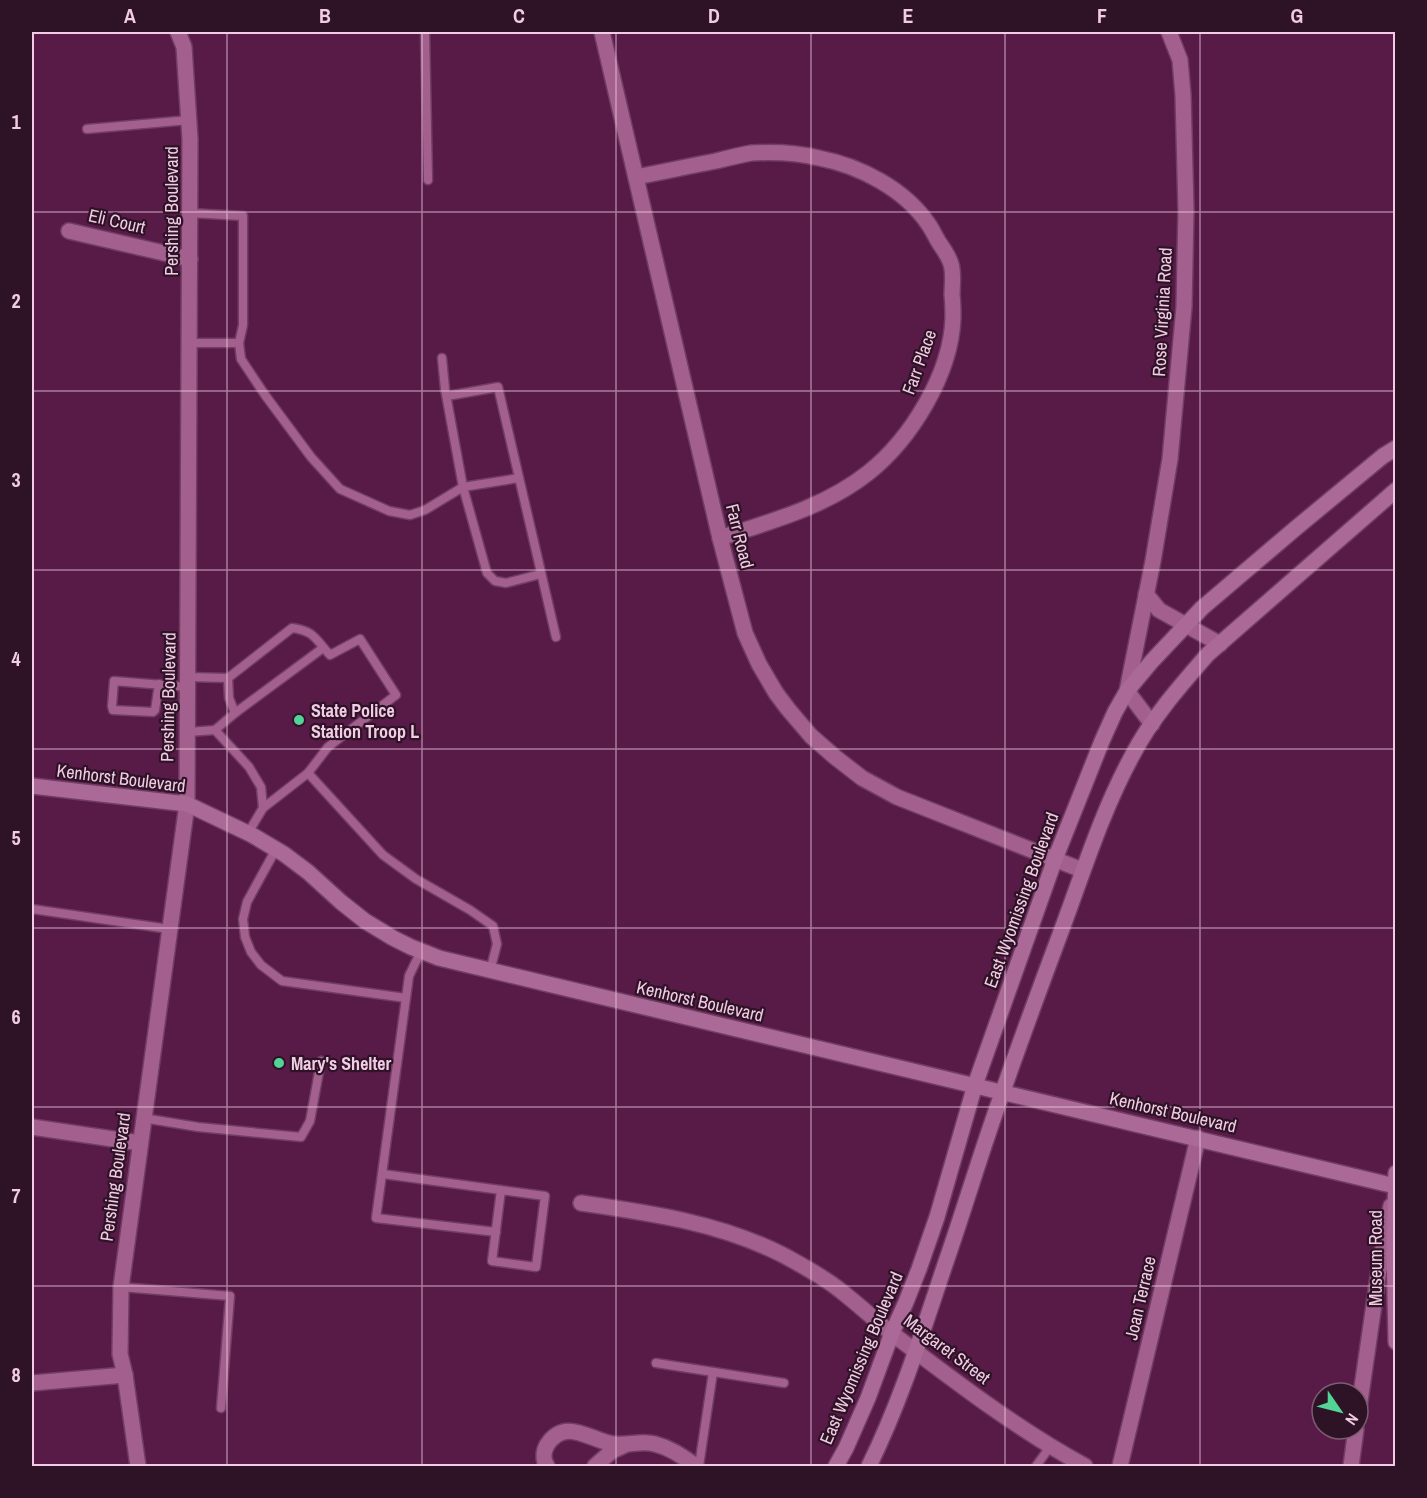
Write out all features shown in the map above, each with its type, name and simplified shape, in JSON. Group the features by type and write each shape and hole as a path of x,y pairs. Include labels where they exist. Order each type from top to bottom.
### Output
{"street":[{"name":"Pershing Boulevard","path":"138,1467 120,1354 121,1287 187,804 190,139 184,47 178,32"},
{"name":"Farr Road","path":"602,32 720,538 745,633 759,664 782,701 811,736 862,778 897,797 1082,870"},
{"name":"Rose Virginia Road","path":"1127,691 1153,561 1173,440 1184,307 1186,210 1183,95 1180,60 1169,32"},
{"name":"Farr Place","path":"636,177 751,153 818,157 869,175 904,198 929,225 952,264 953,319 946,355 928,400 903,438 869,472 826,500 720,538"},
{"name":"Eli Court","path":"69,231 190,259"},
{"name":"East Wyomissing Boulevard","path":"836,1467 860,1416 919,1269 937,1217 975,1085 1054,859 1102,741 1127,691 1202,608 1395,448"},
{"path":"868,1467 908,1376 1002,1091 1082,870 1113,793 1132,755 1182,684 1208,654 1395,490"},
{"path":"1146,594 1159,610 1220,644"},
{"path":"1127,691 1152,724"},
{"name":"Kenhorst Boulevard","path":"32,786 187,804 276,849 308,872 365,921 393,938 439,958 1198,1138 1395,1179"},
{"path":"32,1127 140,1143"},
{"name":"Joan Terrace","path":"1120,1467 1198,1138"},
{"path":"1363,1381 1395,1179"},
{"name":"Museum Road","path":"1395,1179 1395,1342"},
{"name":"Margaret Street","path":"581,1203 697,1223 732,1233 784,1256 840,1290 892,1333 1010,1421 1085,1467"},
{"path":"32,1383 125,1375"},
{"path":"547,1467 544,1454 547,1445 562,1431 571,1430 615,1444 628,1444"},
{"path":"595,1467 612,1451 642,1441 670,1449 697,1467"},
{"path":"1351,1467 1354,1441"}],"lane":[{"path":"424,32 428,180"},
{"path":"87,129 189,120"},
{"path":"190,213 243,216 243,325 239,343 241,358 311,457 340,489 389,511 410,515 425,510 464,487 519,478"},
{"path":"190,343 239,343"},
{"path":"442,358 464,487 487,573 495,581 506,583 541,574"},
{"path":"447,396 498,387 556,637"},
{"path":"159,684 155,710 150,712 113,710 111,706 114,681 159,684 228,678 292,628 305,629 314,636 330,656 360,639 396,695 328,747 308,773 263,808 248,833"},
{"path":"188,732 216,730 235,713 323,648"},
{"path":"228,678 229,698 235,713"},
{"path":"216,730 249,767 261,787 263,808"},
{"path":"308,773 383,855 416,879 493,926 497,944 490,971"},
{"path":"276,849 247,902 243,919 245,937 251,952 261,965 282,981 406,998"},
{"path":"32,909 169,929"},
{"path":"421,951 409,976 376,1218 496,1232"},
{"path":"143,1118 198,1127 301,1137 310,1121 321,1061"},
{"path":"383,1174 501,1190 545,1196 536,1267 492,1261 501,1190"},
{"path":"121,1287 230,1296 221,1408"},
{"path":"656,1364 784,1383"},
{"path":"697,1467 713,1372"},
{"path":"1036,1467 1050,1447"}],"place":[{"name":"State Police Station Troop L","path":"299,720"},
{"name":"Mary's Shelter","path":"279,1063"}]}
